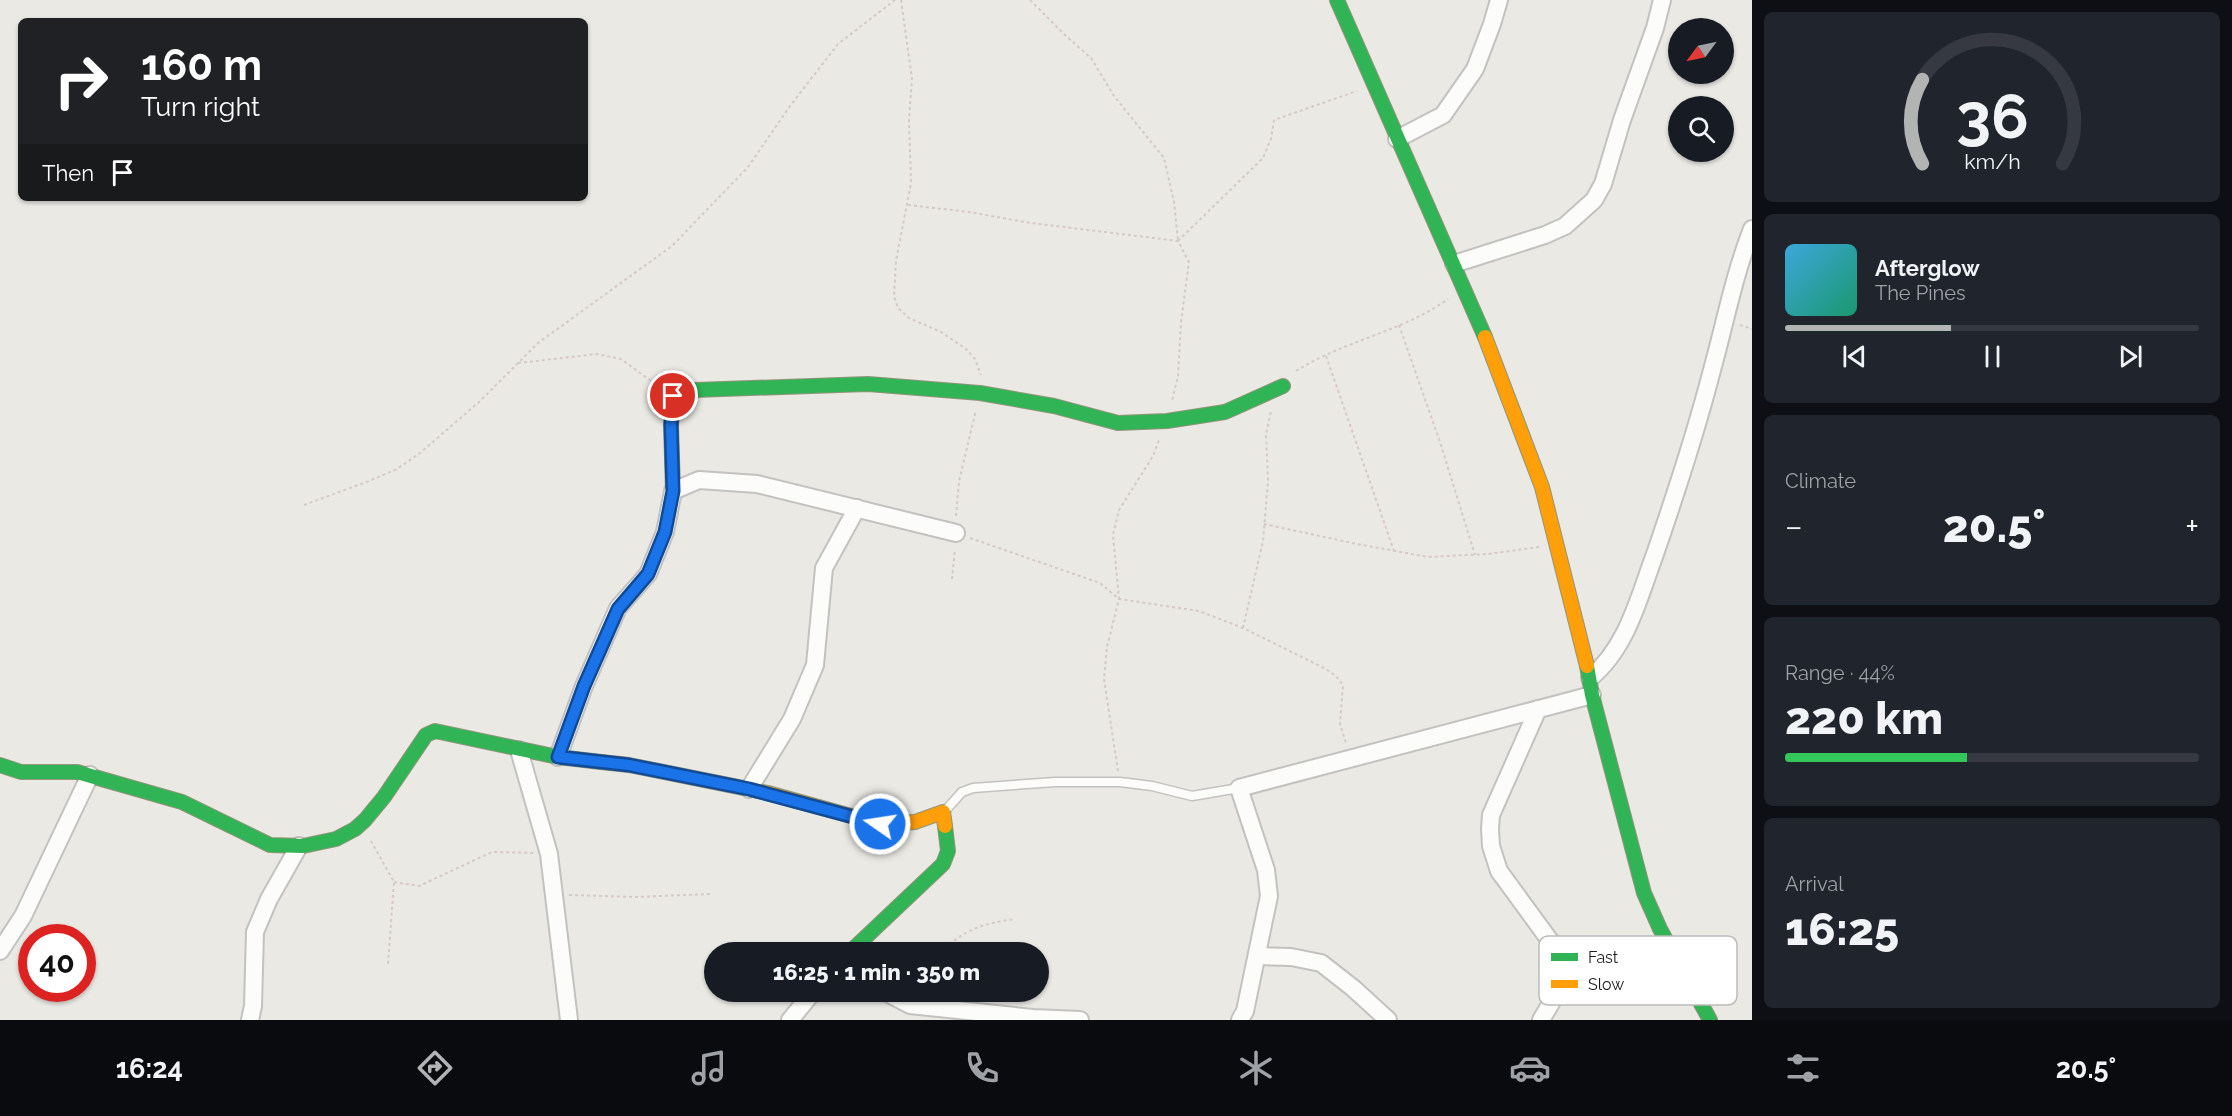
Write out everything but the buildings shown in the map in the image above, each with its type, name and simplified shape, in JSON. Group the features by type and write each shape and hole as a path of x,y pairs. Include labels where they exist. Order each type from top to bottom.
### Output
{"street":[{"path":"1337,0 1454,264 1542,487 1590,678 1592,695 1644,893 1664,936"},
{"path":"1397,139 1443,115 1475,69 1499,0"},
{"path":"1454,264 1545,235 1565,226 1594,200 1604,184 1622,120 1655,28 1662,0"},
{"path":"1590,678 1612,655 1628,626 1639,598 1694,438 1738,267 1752,229"},
{"path":"558,757 584,686 618,609 648,574 665,532 673,491 671,425 673,396 695,390 868,384 980,393 1054,406 1118,423 1167,421 1225,412 1283,386"},
{"path":"673,491 699,480 757,484 956,533"},
{"path":"749,789 792,719 815,665 824,568 856,508"},
{"path":"1240,1020 1245,1011 1269,896 1266,870 1239,788 1592,695"},
{"path":"1538,708 1491,814 1490,829 1495,861 1499,871 1547,936"},
{"path":"0,765 21,772 77,772 90,775 182,802 270,845 285,847 336,839 355,829 370,815 426,735 435,731 519,750 629,765 749,789 880,824 915,822 943,812 948,851 943,864 861,942"},
{"path":"519,750 549,854 569,1020"},
{"path":"0,951 23,916 90,775"},
{"path":"250,1020 253,1006 255,933 269,899 299,846"},
{"path":"1257,956 1291,957 1321,963 1353,987 1388,1020"},
{"path":"790,1020 805,1002"},
{"path":"904,1002 910,1005 1033,1019 1080,1020"},
{"path":"1541,1020 1550,1005"},
{"path":"1702,1005 1710,1020"}],"lane":[{"path":"943,812 962,792 973,788 1055,782 1120,782 1152,786 1192,796 1239,788"}],"path":[{"path":"304,505 397,469 479,402 547,336 672,246 748,167 790,106 838,44 895,0"},
{"path":"901,0 912,79 909,120 911,183 896,261 894,296 902,312 909,318 941,332 966,348 980,370 980,393 959,481 952,579"},
{"path":"1030,0 1091,58 1114,96 1164,158 1174,202 1178,241 1189,262 1181,321 1178,376 1167,421 1153,456 1119,510 1113,535 1119,599 1107,647 1104,679 1120,782"},
{"path":"1178,241 1263,158 1271,139 1274,120 1374,86"},
{"path":"908,205 1178,241"},
{"path":"1283,386 1296,371 1399,325 1440,304 1464,288"},
{"path":"1399,325 1440,442 1475,555"},
{"path":"518,363 597,354 621,359 673,396"},
{"path":"1326,356 1394,551"},
{"path":"1243,628 1263,541 1268,481 1266,435 1272,409"},
{"path":"1264,524 1428,557 1475,555 1557,545"},
{"path":"956,533 1100,583 1119,599 1199,611 1243,628 1324,668 1336,676 1343,685 1340,724 1350,759"},
{"path":"361,823 394,882 388,964"},
{"path":"394,882 419,886 492,852 549,854"},
{"path":"554,895 635,897 711,894"},
{"path":"951,942 983,924 1015,919"}],"traffic: fast":[{"path":"1337,0 1485,337"},
{"path":"673,491 671,425 673,396 695,390 868,384 980,393 1054,406 1118,423 1167,421 1225,412 1283,386"},
{"path":"1587,666 1592,695 1644,893 1664,936"},
{"path":"0,765 21,772 77,772 182,802 270,845 303,846 336,839 355,829 384,797 426,735 435,731 558,757 601,762"},
{"path":"861,942 943,864 948,851 945,826"},
{"path":"1702,1005 1710,1020"}],"traffic: slow":[{"path":"1485,337 1542,487 1587,666"},
{"path":"601,762 629,765 768,793 880,824 915,822 943,812 945,826"}],"route":[{"path":"673,396 671,425 673,491 665,532 648,574 618,609 584,686 558,757 629,765 749,789 880,824"}]}
